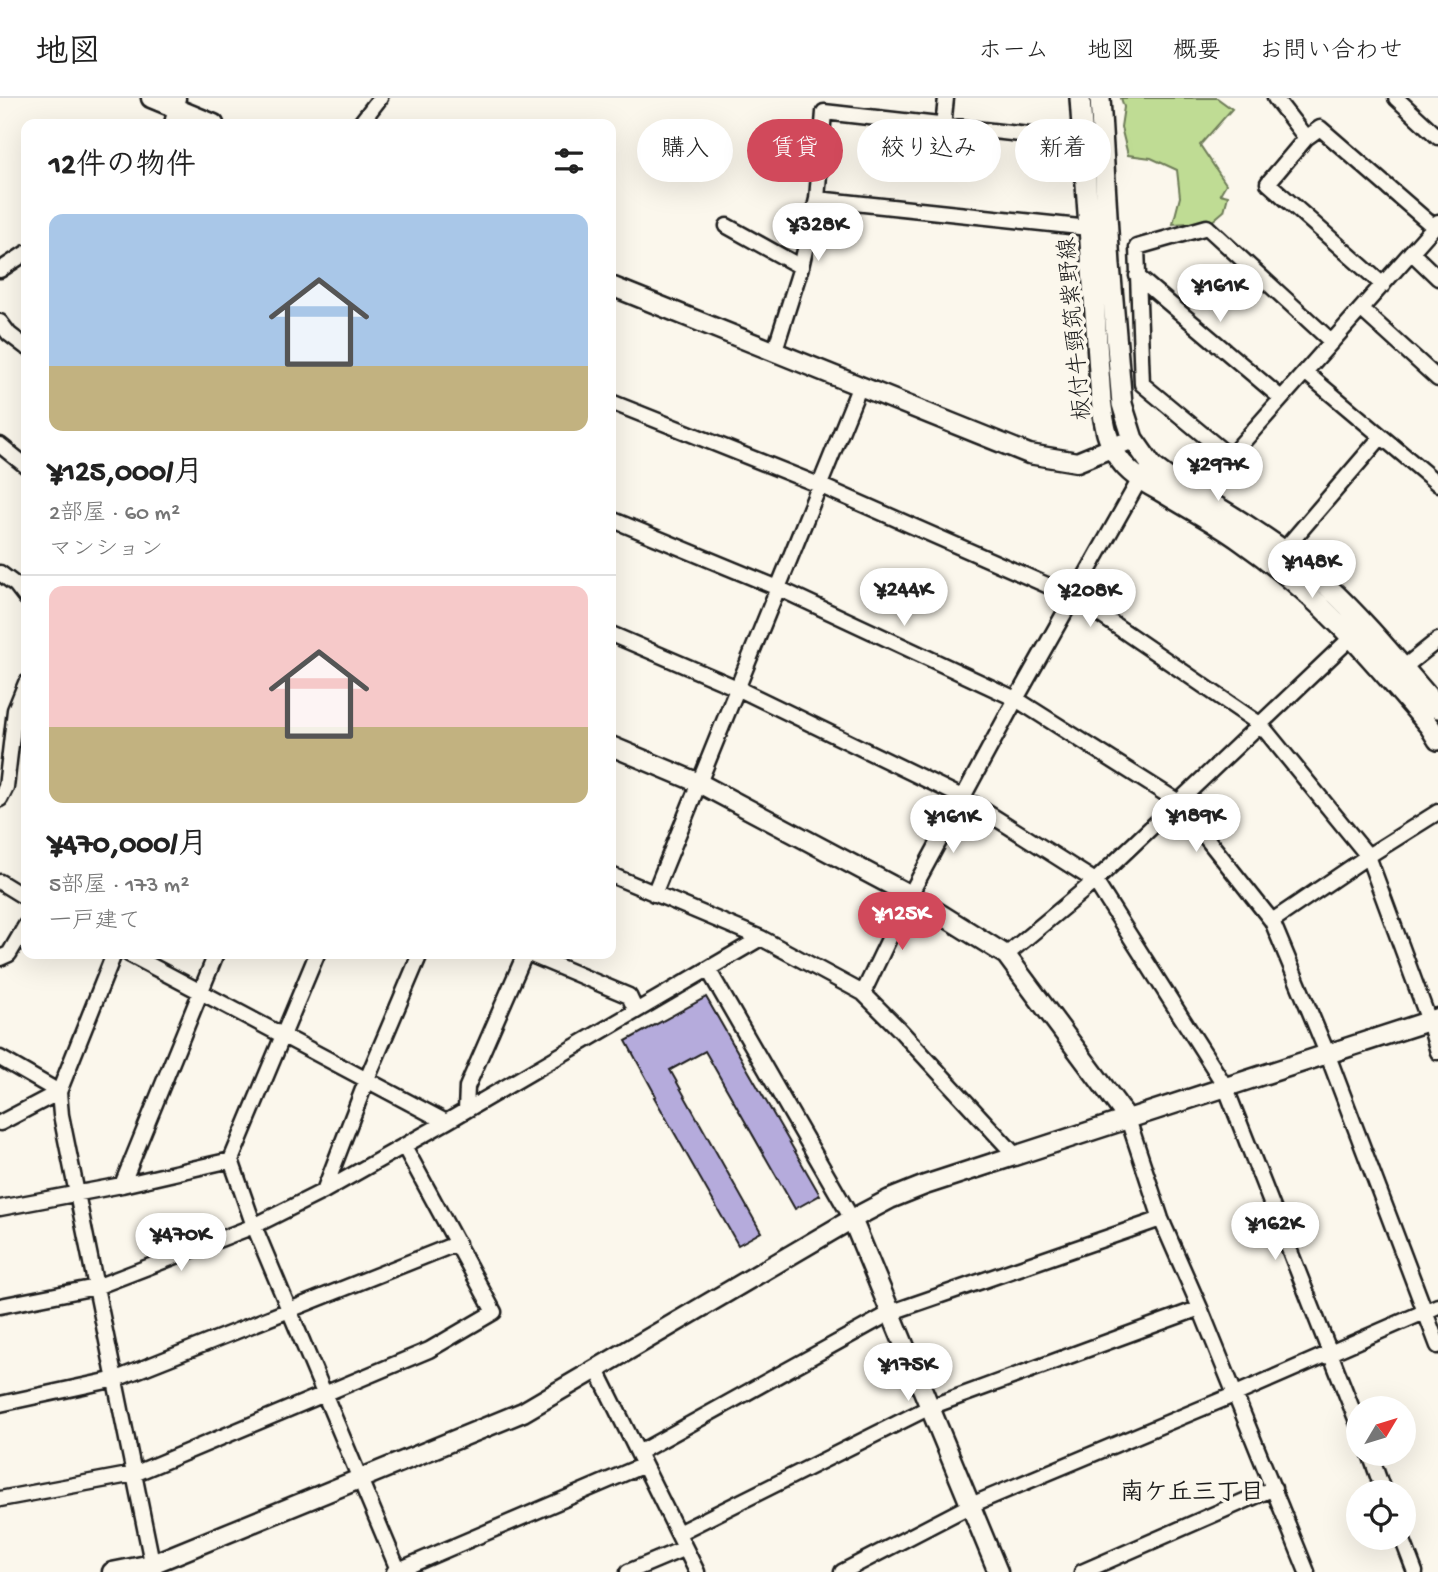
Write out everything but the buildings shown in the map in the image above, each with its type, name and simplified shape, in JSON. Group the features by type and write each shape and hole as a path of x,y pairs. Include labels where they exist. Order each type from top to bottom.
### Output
{"main road":[{"name":"板付牛頸筑紫野線","path":"1080,98 1086,119"},
{"name":"板付牛頸筑紫野線","path":"1097,119 1100,98"},
{"name":"板付牛頸筑紫野線","path":"1091,182 1089,228 1101,400 1104,424 1112,448 1124,465 1196,495 1278,557 1319,602 1359,630 1397,674 1438,740"},
{"name":"板付牛頸筑紫野線","path":"1099,182 1110,265 1122,404 1146,473 1240,539 1278,557"},
{"name":"板付牛頸筑紫野線","path":"1397,674 1438,708"}],"street":[{"path":"151,98 200,119"},
{"path":"364,119 380,98"},
{"path":"944,119 946,98"},
{"path":"1275,98 1306,138"},
{"path":"1396,98 1438,137"},
{"path":"774,353 802,267 817,200 824,112 880,119"},
{"path":"1196,495 1436,225 1320,128 1306,138 1268,183 1382,285"},
{"path":"817,200 1089,228"},
{"path":"727,226 802,267"},
{"path":"1230,457 1142,384 1137,247 1207,227 1332,342"},
{"path":"1412,252 1438,278"},
{"path":"0,271 21,256"},
{"path":"1137,276 1281,398"},
{"path":"616,288 859,388 1029,454 1077,462 1133,439"},
{"path":"1362,309 1438,379"},
{"path":"3,333 21,344"},
{"path":"1305,372 1438,484"},
{"path":"654,894 859,388"},
{"path":"616,404 819,485 1074,597 1261,725 1367,856 1433,1020 1438,1052"},
{"path":"1278,557 1381,437"},
{"path":"0,445 21,462"},
{"path":"863,993 910,895 1016,699 1146,473"},
{"path":"616,521 778,588 1016,699 1177,801 1272,921 1432,1309 1438,1346"},
{"path":"0,573 21,592"},
{"path":"1006,955 1095,881 1359,630"},
{"path":"616,637 737,688 964,798 1095,881 1225,1086 1347,1396"},
{"path":"1397,674 1438,640"},
{"path":"0,799 6,787 15,710 21,695"},
{"path":"616,748 699,783 910,895 1006,955 1129,1119 1161,1219 1236,1394 1307,1572"},
{"path":"1272,921 1367,856 1438,812"},
{"path":"616,877 761,938 863,993 1015,1154"},
{"path":"0,882 21,895"},
{"path":"0,958 9,954 21,934"},
{"path":"0,1307 96,1287 254,1226 404,1146 761,938"},
{"path":"112,959 59,1092 61,1115 153,1568"},
{"path":"138,959 446,1122"},
{"path":"122,1185 214,959"},
{"path":"315,959 231,1160 254,1226 397,1572 641,1459 892,1311 1161,1219"},
{"path":"324,1191 366,1079 418,959"},
{"path":"466,1110 467,1087 525,959"},
{"path":"539,959 629,996 636,1011"},
{"path":"708,969 852,1219 998,1572"},
{"path":"112,1572 153,1568 523,1412 890,1199 1015,1154 1433,1020"},
{"path":"0,1058 59,1092"},
{"path":"0,1123 59,1092"},
{"path":"0,1499 134,1474 429,1350 494,1312 404,1146"},
{"path":"0,1208 122,1185 231,1160"},
{"path":"0,1404 116,1379 458,1243"},
{"path":"678,1533 930,1408 1200,1307"},
{"path":"842,1572 971,1505 1432,1309"},
{"path":"597,1368 697,1572"},
{"path":"1082,1572 1274,1488"},
{"path":"628,1572 685,1548"},
{"path":"1407,1550 1415,1572"}],"green space":[{"path":"1121,98 1217,98 1232,109 1200,145 1226,184 1220,194 1228,196 1224,211 1195,236 1189,223 1173,224 1180,197 1177,170 1151,158 1128,155 1121,127 1124,107"}],"district":[{"name":"南ケ丘三丁目","path":"1192,1491"}]}
